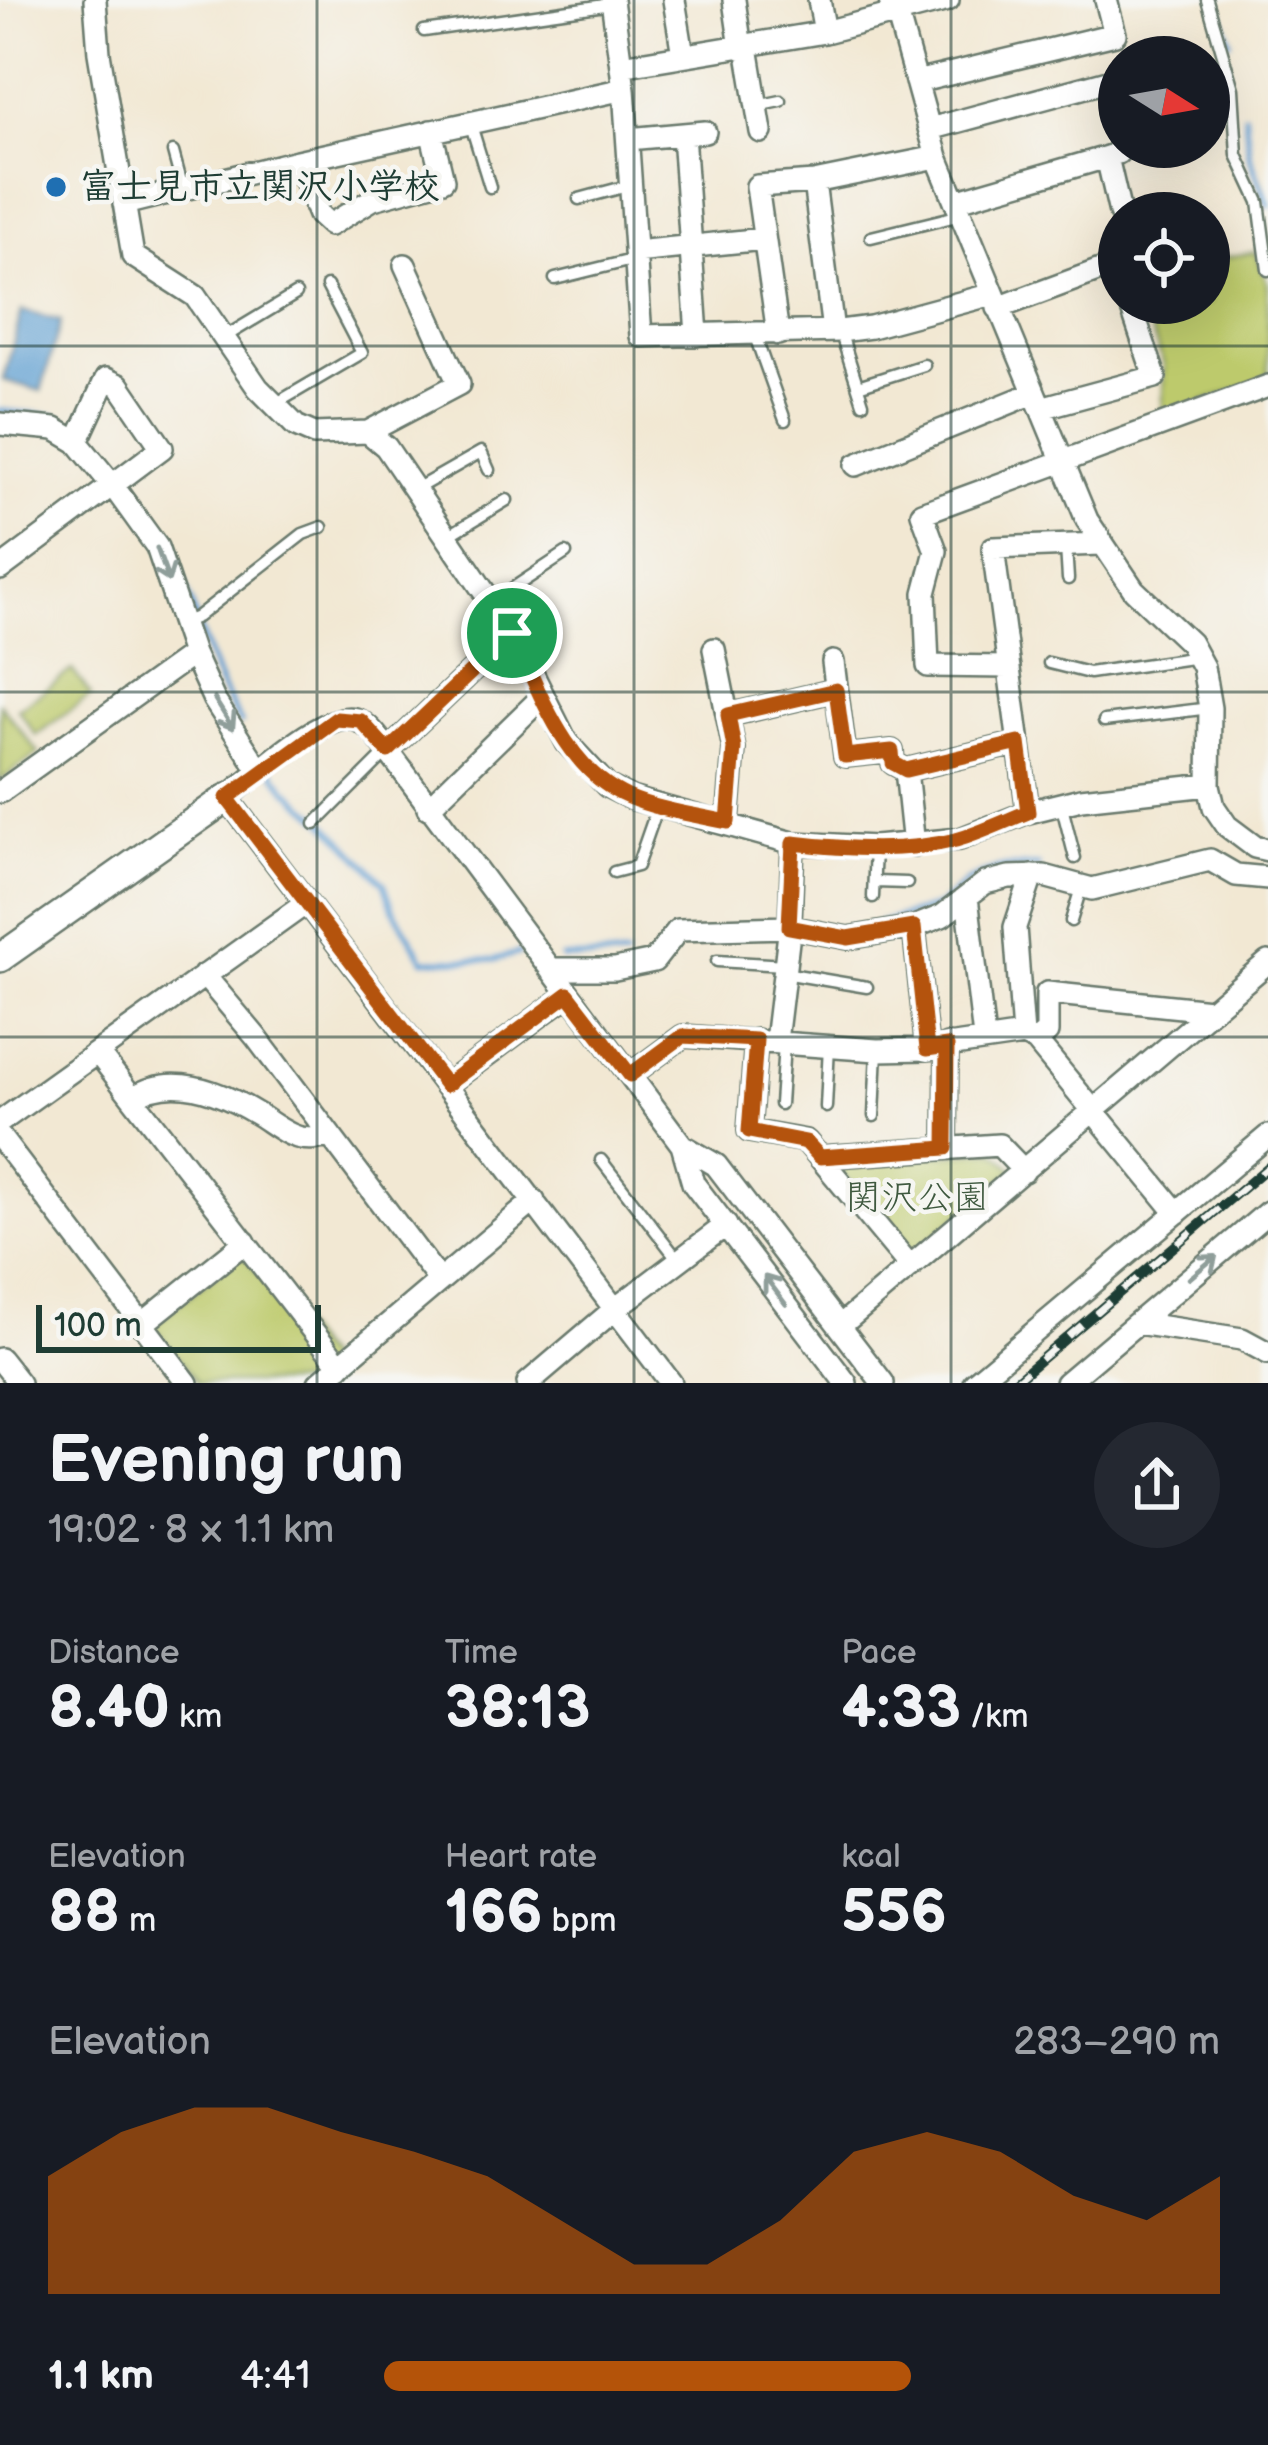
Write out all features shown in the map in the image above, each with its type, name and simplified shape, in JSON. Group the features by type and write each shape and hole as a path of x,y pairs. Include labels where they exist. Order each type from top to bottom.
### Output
{"street":[{"path":"95,0 99,53 133,256 195,296 274,405 296,426 314,434 368,432 459,384 405,266"},
{"path":"674,0 683,55"},
{"path":"734,0 761,132"},
{"path":"819,0 825,32"},
{"path":"124,204 470,122 622,78 683,55 825,32 895,6 948,0"},
{"path":"916,82 1115,34 1106,0"},
{"path":"612,2 628,139 641,336 872,327 996,301 1098,269"},
{"path":"895,6 937,157 1101,544 1135,590 1190,643 1198,657 1210,708 1209,785 1214,807 1227,826 1255,847 1268,850"},
{"path":"930,129 1098,84"},
{"path":"297,161 319,215 330,225 373,199 442,180 430,131"},
{"path":"628,139 694,133 691,246 697,335"},
{"path":"958,208 1098,156"},
{"path":"778,334 757,186 814,182 937,157"},
{"path":"814,182 836,331"},
{"path":"636,256 764,239"},
{"path":"856,465 1037,401 1155,376 1137,324"},
{"path":"0,569 162,448 119,385 106,379 80,435"},
{"path":"1009,667 928,666 925,593 936,550 922,513 1268,386"},
{"path":"0,424 80,435 119,481 157,547 189,620 193,654 214,700 266,767"},
{"path":"368,432 386,447 512,633 580,762 607,786 658,806 793,843 875,848 961,839 1028,812 1101,795 1209,785"},
{"path":"1028,812 993,548 1101,544"},
{"path":"388,751 512,633"},
{"path":"714,649 734,748 728,822"},
{"path":"0,792 193,654"},
{"path":"832,662 845,756 892,751 893,763 906,770 1019,743"},
{"path":"728,715 836,690"},
{"path":"428,808 543,696"},
{"path":"1,956 326,724 348,717 371,729 388,751 682,1145 693,1183 846,1383"},
{"path":"906,770 914,847"},
{"path":"227,798 671,1383"},
{"path":"793,843 785,969 749,1131 806,1142 910,1266"},
{"path":"550,969 615,969 654,961 678,930 790,922 848,938 914,927 942,916 985,883 1032,876 1092,889 1210,860 1235,875 1268,878"},
{"path":"1032,876 1015,927 1030,1037 1178,1213"},
{"path":"967,897 985,1038"},
{"path":"0,1122 305,904"},
{"path":"914,927 937,1047 946,1148"},
{"path":"840,1326 1268,962"},
{"path":"205,975 439,1280"},
{"path":"630,1075 683,1036 877,1050 1030,1037 1047,1032 1047,993 1210,1010"},
{"path":"446,1085 568,994"},
{"path":"98,1053 340,1366"},
{"path":"133,1098 163,1085 202,1089 240,1104 295,1137 330,1136"},
{"path":"974,1383 1268,1136"},
{"path":"0,1137 187,1383"},
{"path":"682,1145 716,1165 883,1383"},
{"path":"820,1157 999,1145 1024,1171"},
{"path":"319,1383 534,1201"},
{"path":"1069,1382 1268,1212"},
{"path":"528,1383 726,1226"},
{"path":"141,1325 244,1242"},
{"path":"1137,1323 1242,1339 1268,1352"},
{"path":"0,1359 19,1383"}],"lane":[{"path":"1207,0 1233,88 1238,155 1259,202 1268,270"},
{"path":"424,31 612,2"},
{"path":"757,106 781,101"},
{"path":"470,122 490,187"},
{"path":"173,152 183,190"},
{"path":"579,199 631,185"},
{"path":"871,237 958,208"},
{"path":"555,279 636,256"},
{"path":"274,405 362,353 327,286"},
{"path":"224,338 296,294"},
{"path":"836,331 863,403"},
{"path":"754,335 785,420"},
{"path":"858,386 924,365"},
{"path":"416,489 481,452 489,470"},
{"path":"448,536 507,500"},
{"path":"189,620 303,534 322,527"},
{"path":"1066,547 1068,579"},
{"path":"492,602 566,554"},
{"path":"1049,663 1089,674 1198,657"},
{"path":"1104,721 1210,708"},
{"path":"318,820 388,751"},
{"path":"1061,803 1075,858"},
{"path":"614,872 638,866 658,806"},
{"path":"873,897 875,848"},
{"path":"875,882 907,883"},
{"path":"1071,922 1082,888"},
{"path":"717,962 785,969 866,987"},
{"path":"772,1040 780,1104"},
{"path":"826,1107 829,1046"},
{"path":"874,1115 877,1050"},
{"path":"601,1160 679,1261"}],"green space":[{"path":"1256,252 1268,285 1268,378 1162,417 1164,365 1149,324 1230,324 1230,256"},
{"path":"72,670 91,695 36,735 18,709"},
{"path":"0,704 39,753 0,781"},
{"name":"関沢公園","path":"995,1151 1014,1170 911,1256 832,1162"},
{"path":"238,1257 245,1257 325,1359 325,1367 306,1383 198,1383 155,1328 156,1322"}],"water":[{"path":"22,311 61,321 41,391 3,380"}],"waterway":[{"path":"1217,0 1228,36"},
{"path":"1245,115 1249,154 1268,205"},
{"path":"0,411 55,416 71,426"},
{"path":"87,437 117,472"},
{"path":"125,483 170,545 210,658 241,723"},
{"path":"271,769 384,883 393,909 424,960 493,960 519,953"},
{"path":"880,923 939,906 967,881 999,868 1038,866"},
{"path":"563,958 625,957"}],"railway":[{"path":"1013,1383 1268,1167"}],"place":[{"name":"富士見市立関沢小学校","path":"56,187"}],"route":[{"path":"512,633 567,743 607,786 631,799 728,822 734,748 728,715 836,690 845,756 892,751 893,763 906,770 1019,743 1028,812 961,839 932,845 875,848 793,843 789,927 848,938 914,927 927,1049 947,1046 946,1148 820,1157 806,1142 749,1131 756,1040 683,1036 630,1075 568,994 446,1085 227,798 336,719 361,721 388,751 512,633"}]}
